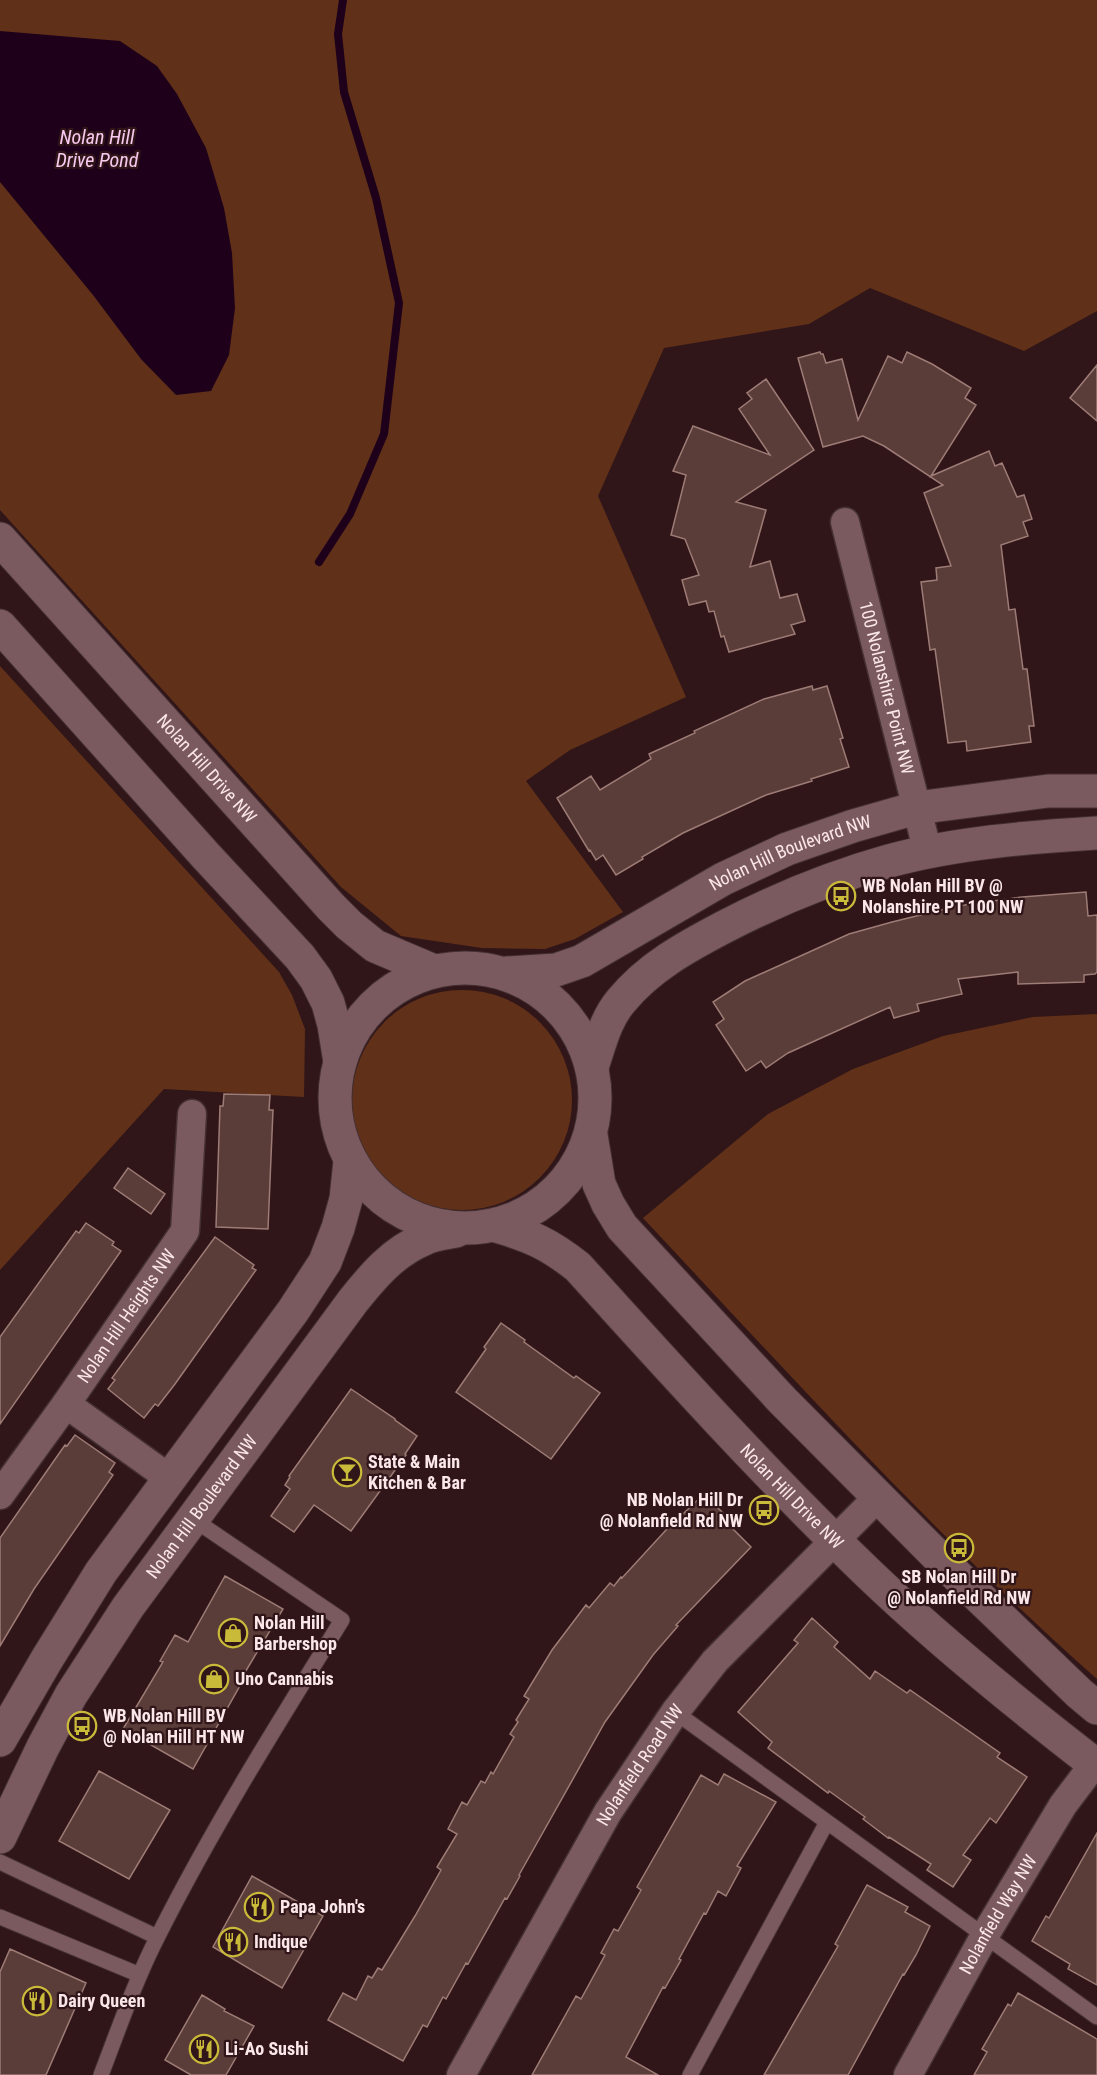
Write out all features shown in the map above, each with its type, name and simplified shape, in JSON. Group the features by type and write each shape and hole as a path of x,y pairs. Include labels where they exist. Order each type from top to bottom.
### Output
{"street":[{"name":"100 Nolanshire Point NW","path":"845,522 928,853"},
{"name":"Nolan Hill Drive NW","path":"0,539 349,925 375,946 434,971"},
{"path":"0,626 198,848 300,957 316,979 328,1003 340,1062"},
{"name":"Nolan Hill Boulevard NW","path":"502,973 556,970 582,961 723,879 787,849 853,826 916,808 1048,791 1097,791"},
{"name":"Nolan Hill Boulevard NW","path":"592,1067 609,1019 620,1002 642,978 684,948 741,918 830,880 891,861 979,844 1043,836 1097,833"},
{"path":"468,968 502,973 533,986 560,1008 580,1035 592,1067 596,1101 591,1135 577,1166 555,1193 528,1213 496,1226 462,1229 428,1224 397,1210 370,1189 350,1161 338,1130 334,1095 340,1062 353,1031 375,1004 402,984 434,971 468,968"},
{"name":"Nolan Hill Heights NW","path":"0,1495 66,1404 185,1231 192,1114"},
{"path":"591,1135 599,1184 622,1227 782,1400 993,1611 1079,1694 1097,1708"},
{"path":"0,1740 101,1572 292,1311 325,1262 346,1199 350,1161"},
{"name":"Nolan Hill Drive NW","path":"496,1226 532,1237 556,1249 578,1267 714,1417 868,1573 942,1641 1051,1730 1096,1763"},
{"name":"Nolan Hill Boulevard NW","path":"0,1837 71,1695 128,1607 353,1301 376,1273 400,1252 425,1238 462,1229"},
{"path":"66,1404 169,1478"},
{"name":"Nolanfield Road NW","path":"461,2075 608,1812 675,1712 716,1661 878,1497"},
{"name":"Nolanfield Way NW","path":"908,2075 985,1935 1063,1805 1096,1763"}],"lane":[{"path":"101,2075 157,1937 224,1813 342,1620 193,1519"},
{"path":"675,1712 1097,2017"},
{"path":"690,2075 827,1822"},
{"path":"0,1862 157,1937"},
{"path":"0,1917 140,1975"}],"shaded area":[{"path":"0,0 1097,0 1097,311 1024,351 870,288 809,324 664,348 598,496 686,697 570,750 526,781 623,912 575,939 545,949 482,948 401,936 341,887 0,510"},
{"path":"0,666 279,972 292,995 305,1029 304,1097 164,1089 0,1270"},
{"path":"462,990 483,992 514,1003 540,1022 559,1048 570,1079 572,1100 570,1121 559,1152 540,1178 514,1197 483,1208 462,1210 441,1208 410,1197 384,1178 365,1152 354,1121 352,1100 354,1079 365,1048 384,1022 410,1003 441,992"},
{"path":"1097,1014 1097,1679 1037,1625 921,1512 643,1218 768,1114 853,1069 943,1036 1033,1017"}],"water":[{"name":"Nolan Hill Drive Pond","path":"0,31 120,41 157,66 177,94 206,148 224,208 232,253 235,308 229,355 211,391 176,395 141,359 93,295 0,182"}],"building":[{"path":"820,352 826,363 842,359 858,420 888,356 902,363 907,352 971,388 965,398 976,405 931,476 989,451 995,466 1002,463 1017,497 1024,495 1032,519 1023,522 1028,536 1001,545 1009,610 1015,609 1023,669 1027,669 1034,726 1029,726 1031,742 967,751 966,741 948,743 935,649 930,650 921,582 937,580 936,568 951,566 924,493 943,485 884,446 863,436 823,447 798,358"},
{"path":"1097,365 1097,421 1070,398"},
{"path":"766,379 814,450 736,502 766,510 750,567 770,561 780,598 797,594 805,621 791,625 795,634 729,652 724,636 721,637 714,611 709,612 706,601 689,605 682,580 699,575 685,539 671,535 686,475 673,471 693,426 770,455 739,409 752,399 747,393"},
{"path":"812,686 813,690 827,686 843,738 840,739 849,767 766,795 683,833 616,875 603,855 596,860 589,851 557,798 591,776 600,790 651,759 649,754 695,733 694,731 764,699"},
{"path":"1086,892 1088,916 1097,915 1097,972 1084,975 1084,982 1018,984 1018,972 958,979 962,994 917,1004 919,1011 894,1018 890,1007 788,1053 766,1068 761,1061 746,1071 716,1025 724,1019 713,1002 745,981 849,934 957,906 1022,897"},
{"path":"224,1094 270,1095 269,1110 273,1110 268,1229 216,1227 220,1106 223,1106"},
{"path":"128,1168 165,1194 151,1214 114,1188"},
{"path":"86,1223 114,1242 112,1245 121,1251 0,1424 0,1337 76,1231 79,1233"},
{"path":"215,1237 254,1265 252,1268 256,1270 175,1384 158,1406 155,1404 144,1418 108,1389 115,1380 112,1378"},
{"path":"501,1323 574,1378 576,1376 600,1393 551,1459 456,1392"},
{"path":"351,1389 417,1436 406,1455 351,1531 314,1505 294,1532 271,1516 290,1489 285,1485 289,1476"},
{"path":"75,1435 115,1463 109,1472 113,1475 34,1589 0,1646 0,1538 65,1445 67,1446"},
{"path":"704,1494 736,1526 733,1529 751,1547 676,1625 678,1626 653,1655 605,1722 507,1899 505,1898 446,1999 443,1997 427,2027 423,2025 403,2061 328,2020 343,1993 356,2000 368,1976 372,1978 378,1968 382,1970 415,1916 441,1870 437,1867 457,1834 448,1829 462,1802 467,1805 481,1781 485,1783 491,1772 493,1774 514,1737 510,1734 529,1699 524,1696 552,1650 586,1605 589,1608 610,1583 614,1586 666,1530"},
{"path":"225,1576 283,1609 244,1674 246,1675 193,1769 123,1729 163,1662 160,1661 175,1635 188,1642"},
{"path":"812,1618 838,1642 834,1647 870,1679 875,1671 907,1693 910,1690 1000,1753 997,1757 1027,1777 996,1823 990,1818 963,1855 971,1860 953,1887 927,1870 931,1864 888,1838 863,1819 865,1817 829,1791 828,1793 768,1748 772,1742 738,1712 798,1643 794,1640"},
{"path":"99,1771 170,1810 129,1879 59,1841"},
{"path":"724,1774 776,1802 737,1866 741,1868 726,1896 718,1891 706,1914 704,1913 679,1959 681,1960 665,1988 663,1987 626,2057 658,2075 532,2075 576,1996 581,1999 605,1955 601,1953 614,1929 618,1931 641,1890 637,1887 701,1775 718,1785"},
{"path":"1097,1833 1097,1985 1068,1969 1070,1964 1032,1941 1046,1916 1049,1918"},
{"path":"252,1876 323,1916 282,1988 213,1947"},
{"path":"867,1885 908,1907 905,1912 930,1926 916,1955 903,1974 848,2075 764,2075 838,1946 835,1944"},
{"path":"10,1949 86,1983 46,2075 0,2075 0,1972"},
{"path":"1018,1993 1097,2039 1097,2075 974,2075 987,2052 982,2049 1008,2004 1011,2006"},
{"path":"202,1995 225,2009 224,2011 254,2026 226,2075 191,2075 165,2060"}],"waterway":[{"path":"319,562 350,514 384,434 399,303 376,198 344,92 338,34 343,0"}],"place":[{"name":"WB Nolan Hill BV @ Nolanshire PT 100 NW","path":"841,896"},
{"name":"State & Main Kitchen & Bar","path":"347,1472"},
{"name":"NB Nolan Hill Dr @ Nolanfield Rd NW","path":"764,1510"},
{"name":"SB Nolan Hill Dr @ Nolanfield Rd NW","path":"959,1548"},
{"name":"Nolan Hill Barbershop","path":"233,1633"},
{"name":"Uno Cannabis","path":"214,1679"},
{"name":"WB Nolan Hill BV @ Nolan Hill HT NW","path":"82,1726"},
{"name":"Papa John's","path":"259,1907"},
{"name":"Indique","path":"233,1942"},
{"name":"Dairy Queen","path":"37,2001"},
{"name":"Li-Ao Sushi","path":"204,2049"}]}
